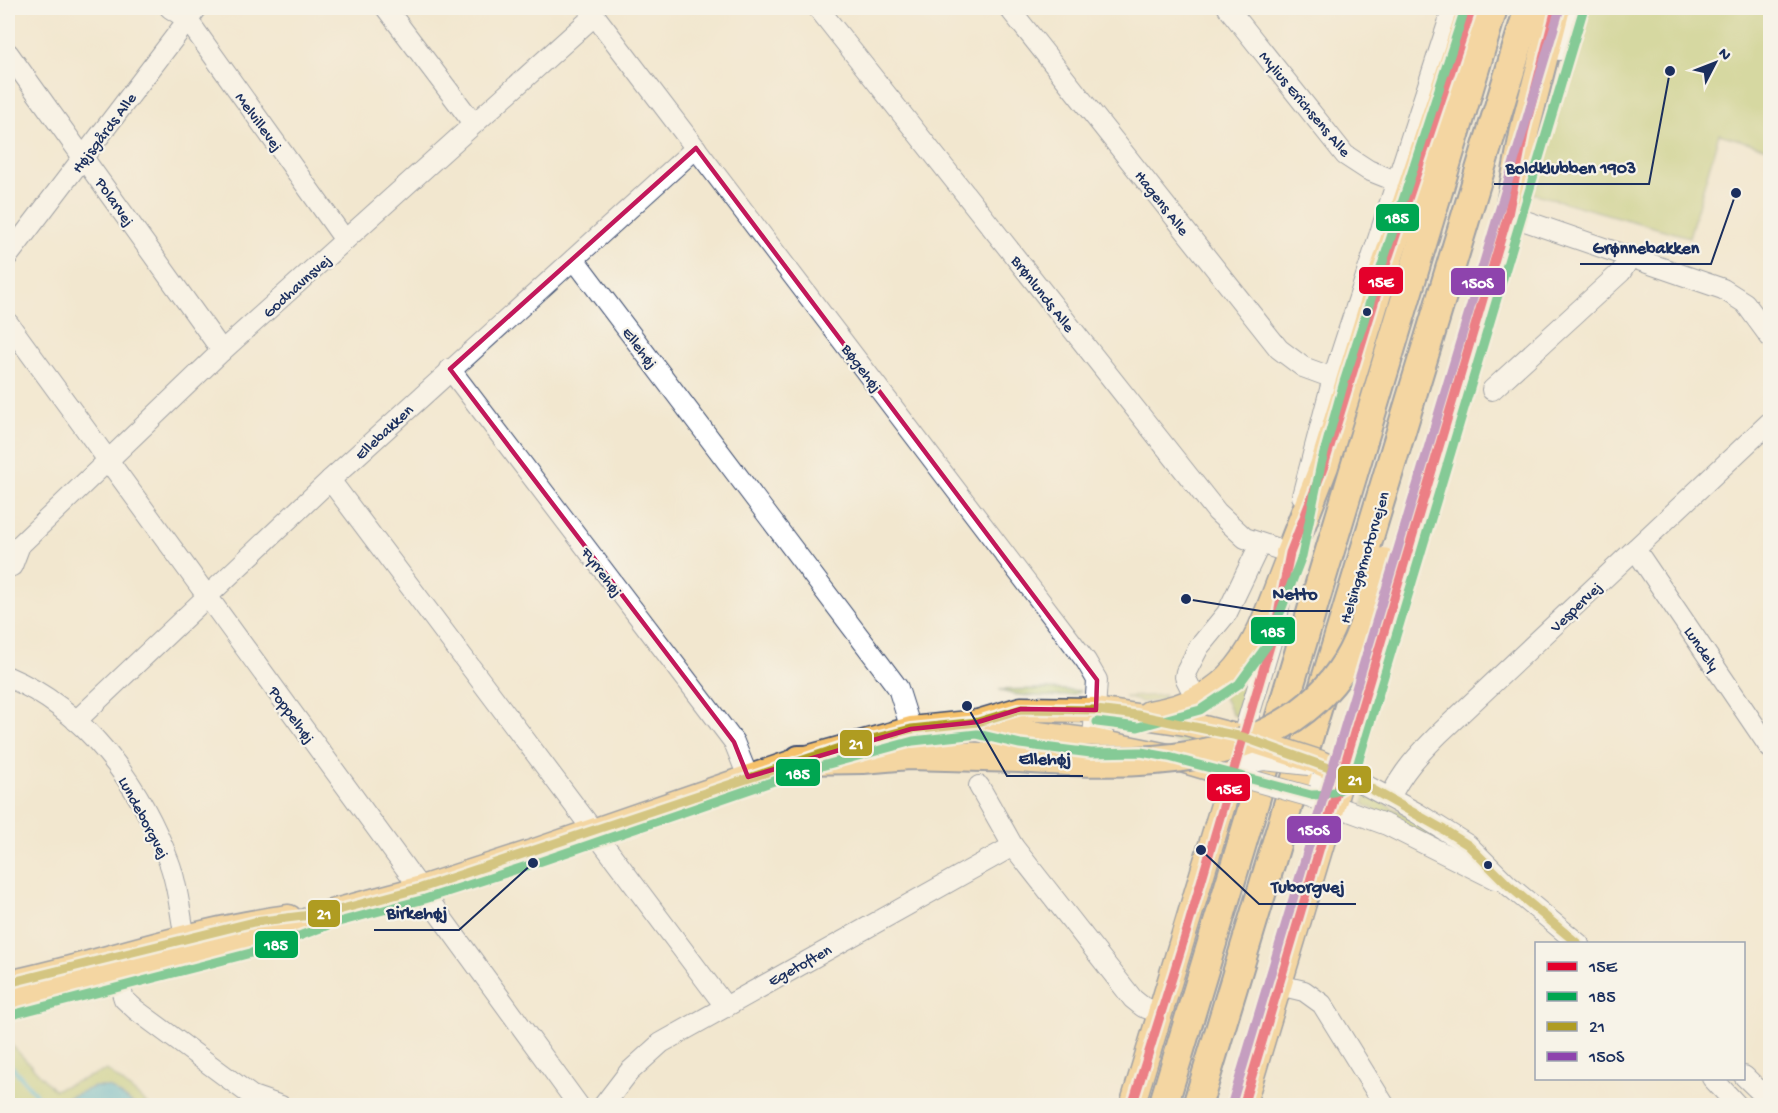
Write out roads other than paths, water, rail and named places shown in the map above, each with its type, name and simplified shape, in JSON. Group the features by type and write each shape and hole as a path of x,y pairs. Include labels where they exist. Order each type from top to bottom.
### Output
{"highway":[{"path":"1290,553 1323,466 1383,274 1472,8"},
{"name":"Helsingørmotorvejen","path":"1163,1106 1493,8"},
{"name":"Helsingørmotorvejen","path":"1197,1106 1529,8"},
{"path":"799,760 863,759 909,755 1102,762 1152,760 1233,745 1274,729 1312,702 1341,672 1358,640 1548,8"},
{"path":"1509,215 1525,129 1556,8"}],"main road":[{"path":"1137,715 1192,690 1218,686 1246,657 1257,638 1290,553"},
{"path":"8,982 254,922 327,912 421,888 799,760 911,729 978,722 1021,709 1096,710 1137,715 1247,738 1320,774 1334,804 1243,1106"},
{"path":"978,722 1022,732 1093,741 1238,770 1132,1106"},
{"path":"8,1003 259,938 327,912"}],"street":[{"name":"Melvillevej","path":"170,8 192,13 345,240"},
{"path":"386,8 473,123"},
{"name":"Brønlunds Alle","path":"818,8 1217,512 1245,538 1290,553"},
{"name":"Hagens Alle","path":"1009,8 1279,349 1303,367 1333,378"},
{"name":"Mylius Erichsens Alle","path":"1228,8 1345,154 1368,170 1398,182"},
{"path":"1238,770 1275,629 1309,462 1333,378 1453,8"},
{"path":"1508,885 1387,825 1334,804 1320,774 1509,215 1572,8"},
{"name":"Godhavnsvej","path":"12,566 20,545 222,351 473,123 592,11"},
{"name":"Bøgehøj","path":"592,11 1086,661 1097,680 1093,741"},
{"name":"Højsgårds Alle","path":"8,256 192,13"},
{"name":"Polarvej","path":"8,53 222,351"},
{"name":"Ellebakken","path":"76,721 450,369 696,148"},
{"path":"1509,215 1723,289 1745,303 1768,323"},
{"path":"1492,390 1621,272 1631,256"},
{"name":"Ellehøj","path":"574,259 898,688 911,729"},
{"name":"Poppelhøj","path":"8,323 579,1106"},
{"name":"Fyrrehøj","path":"450,369 734,742 748,777"},
{"name":"Vespervej","path":"1390,798 1398,780 1414,760 1770,422"},
{"path":"330,480 725,1006"},
{"path":"1192,690 1186,672 1199,647 1227,614 1260,544"},
{"name":"Lundely","path":"1635,549 1770,748"},
{"name":"Lundeborgvej","path":"8,677 28,686 76,721 125,775 146,810 170,863 185,938"},
{"path":"1238,770 1264,760 1320,774 1390,798 1468,845 1508,885 1577,942"},
{"path":"1238,770 1320,774"},
{"path":"979,786 1012,846 1133,999 1143,1007 1161,1013"},
{"name":"Egetoften","path":"603,1106 643,1056 661,1043 1012,846"},
{"path":"116,975 124,999 136,1010 252,1096 281,1106"},
{"path":"1279,985 1304,992 1322,1004 1385,1106"},
{"path":"1745,1078 1770,1101"},
{"path":"1714,1080 1738,1106"}],"water":[{"path":"94,1087 109,1087 135,1105 49,1105"}],"waterway":[{"path":"8,1062 46,1106"}],"place":[{"name":"Boldklubben 1903","path":"1670,71"},
{"name":"Grønnebakken","path":"1736,193"},
{"name":"Netto","path":"1186,599"},
{"name":"Ellehøj","path":"967,706"},
{"name":"Tuborgvej","path":"1201,850"},
{"name":"Birkehøj","path":"533,863"}]}
